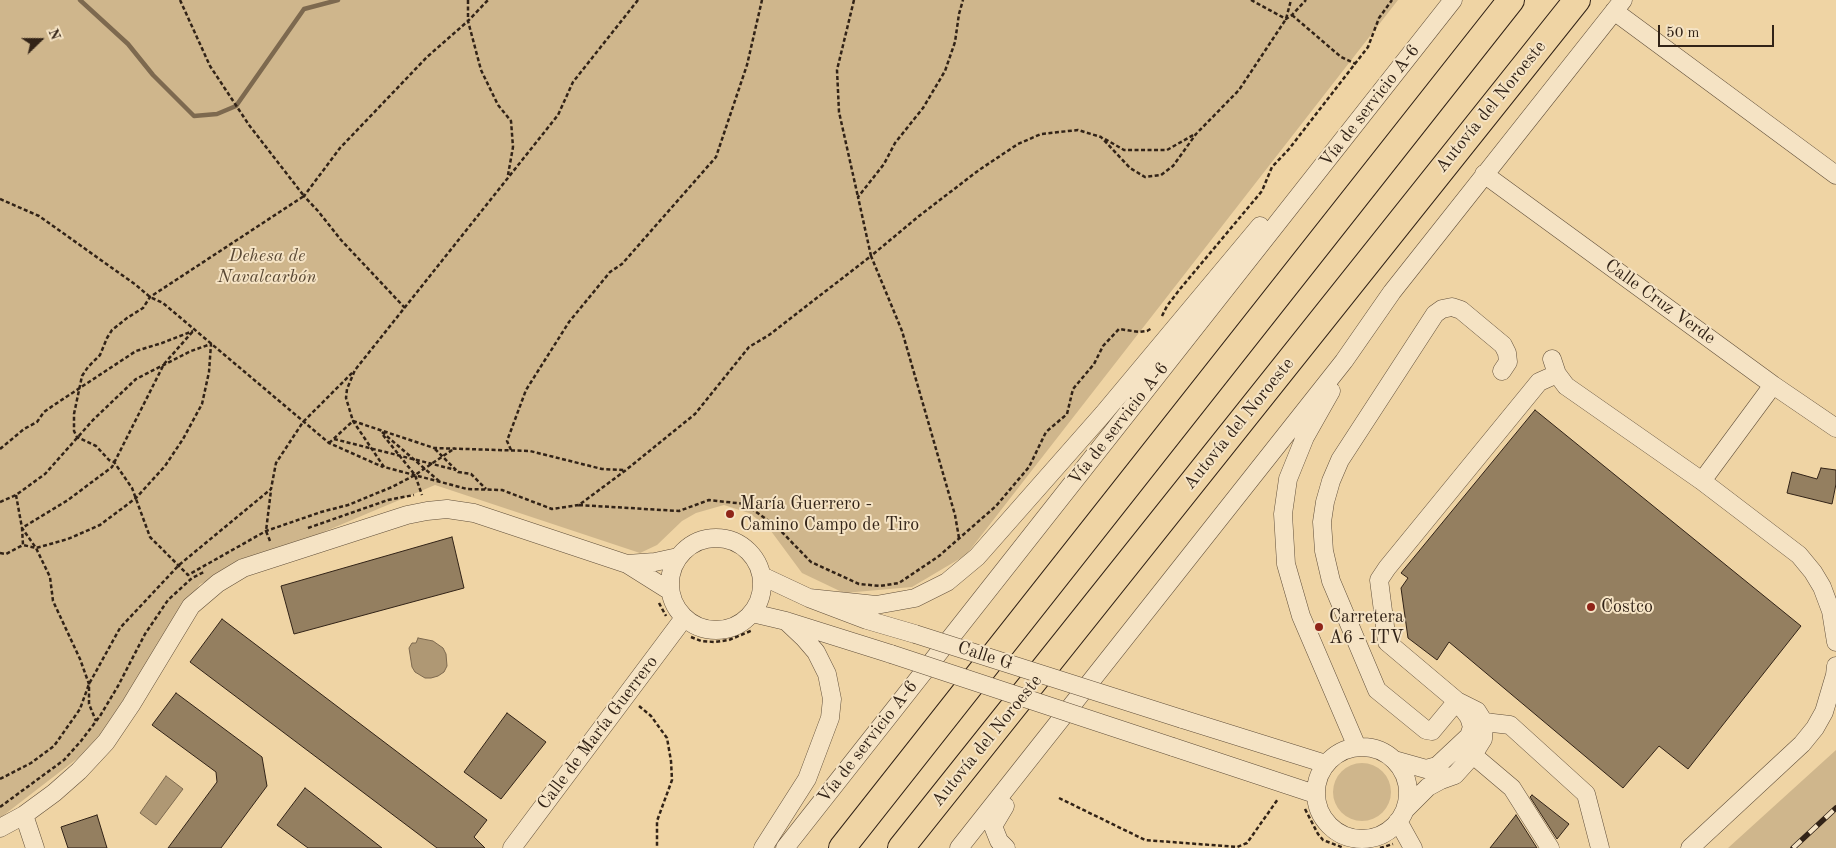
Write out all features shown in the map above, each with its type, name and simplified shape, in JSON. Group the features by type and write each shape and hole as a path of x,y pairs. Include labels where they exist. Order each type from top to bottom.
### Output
{"highway":[{"path":"842,848 1511,0"},
{"name":"Autovía del Noroeste","path":"901,848 1577,0"},
{"path":"831,848 1013,618 1036,602"}],"street":[{"path":"809,598 876,605 915,598 947,582 977,557 1103,414 1266,219 1440,0"},
{"name":"Vía de servicio A-6","path":"785,848 1453,0"},
{"path":"959,848 1042,746 1344,361 1392,292 1618,6 1836,175"},
{"name":"Calle Cruz Verde","path":"1484,174 1773,385 1836,428"},
{"path":"1457,701 1432,731 1426,730 1377,690 1331,581 1324,551 1322,522 1329,488 1340,460 1435,314 1452,308 1461,310 1503,346 1507,353 1508,362 1502,371"},
{"path":"1344,361 1328,398 1302,445 1288,479 1283,514 1286,564 1301,616 1357,747"},
{"path":"1394,760 1426,768 1437,766 1469,736 1472,727 1469,717 1457,701 1387,642 1380,580 1387,568 1554,366 1566,386 1702,481 1799,555 1822,588 1830,611 1836,642"},
{"path":"1702,481 1773,385"},
{"path":"0,828 24,815 54,793 79,771 106,742 131,705 191,606 218,583 243,568 407,515 427,510 447,509 474,513 627,564 670,591"},
{"path":"710,537 736,542 748,550 757,562 762,576 763,586 755,620 717,631 699,627 684,618 676,609 670,591 672,568 678,556 687,547 710,537"},
{"path":"627,564 655,562 678,556"},
{"name":"Calle G","path":"762,576 809,598 867,620 1326,764"},
{"name":"Calle de María Guerrero","path":"512,848 684,618"},
{"name":"Calle G","path":"755,620 786,621 891,654 1173,747 1310,800"},
{"path":"763,848 808,779 830,718 832,699 827,674 816,652 786,621"},
{"path":"1690,848 1802,744 1815,728 1824,712 1836,666"},
{"path":"1394,834 1408,796 1407,783 1402,770 1394,760 1383,752 1370,747 1345,749 1334,755 1318,778 1310,800 1318,806 1323,818 1331,827 1341,834 1346,845 1364,839 1394,834 1428,786 1455,775 1472,756 1482,739 1484,722 1477,711 1457,701"},
{"path":"1484,722 1510,725 1586,794 1600,848"},
{"path":"1006,848 999,841 992,826 1042,746"},
{"path":"1472,756 1512,788 1550,848"},
{"path":"24,815 35,848"},
{"path":"1394,834 1413,848"}],"path":[{"path":"180,0 210,66 249,125 341,240 405,308"},
{"path":"468,0 468,21 481,70 498,105 511,120 513,147 507,176"},
{"path":"455,448 415,475 348,505 266,531 188,575 150,537 132,488 114,462 96,446 77,437 74,430 74,414 82,376 100,355 112,330 143,308 150,297 304,196 340,148 383,102 427,57 468,21 488,0"},
{"path":"270,541 266,531 276,464 303,422 355,370 405,308 507,176 558,114 572,82 638,0"},
{"path":"511,450 507,441 526,390 569,322 610,272 622,264 716,157 747,65 762,0"},
{"path":"854,0 837,70 839,112 871,256 902,331 955,515 959,538"},
{"path":"858,197 884,164 895,143 923,108 945,71 955,42 963,0"},
{"path":"1251,0 1286,19"},
{"path":"1101,137 1130,168 1145,177 1160,175 1173,166 1196,134 1239,90 1286,19 1291,0"},
{"path":"1286,19 1306,0"},
{"path":"1158,322 1167,306 1262,191 1272,167 1289,149 1368,48 1378,18 1392,0"},
{"path":"1292,15 1341,57 1356,64"},
{"path":"579,505 695,414 749,347 770,335 919,216 979,170 1018,144 1041,134 1078,130 1101,137 1124,150 1168,150 1196,134"},
{"path":"0,199 39,216 136,284 150,297 163,303 329,443 384,467 467,489 502,490 552,509 579,505 679,511 708,500 745,504 776,526 811,562 859,584 880,586 899,582 939,556 996,506 1029,467 1046,432 1067,414 1073,389 1094,364 1103,346 1119,329 1147,332 1153,327"},
{"path":"22,528 68,500 112,467 164,364 194,330"},
{"path":"0,450 24,429 37,422 49,408 136,351 194,330"},
{"path":"0,502 16,495 45,474 77,437 136,379 191,351 210,344"},
{"path":"0,553 6,554 23,544 36,548 68,539 100,525 136,498 165,466 183,439 202,404 209,372 210,344"},
{"path":"355,370 347,389 346,398 353,422 384,467"},
{"path":"353,422 434,448 530,451 602,469 626,470"},
{"path":"329,443 353,422"},
{"path":"379,430 415,475 422,494"},
{"path":"379,430 440,482"},
{"path":"334,439 471,474 487,490"},
{"path":"434,448 456,470"},
{"path":"0,779 31,762 54,746 80,709 89,684 120,628 179,565 271,489"},
{"path":"16,495 23,544"},
{"path":"22,528 36,548 50,577 53,601 70,633 89,684 89,704 106,742"},
{"path":"0,808 64,760 81,741 96,722 118,686 145,634 168,600 192,578"},
{"path":"700,641 716,642 729,640 755,620"},
{"path":"626,696 651,716 667,738 672,780 657,821 657,848"},
{"path":"1059,798 1145,840 1237,847 1247,843 1282,794"},
{"path":"1310,800 1313,822 1322,840 1346,845"}],"green space":[{"name":"Dehesa de Navalcarbón","path":"0,0 1398,0 966,555 912,587 844,593 802,573 768,527 749,513 724,505 696,513 682,521 657,545 640,553 435,485 200,584 96,744 0,818"},
{"path":"1836,750 1836,848 1728,848"},
{"path":"1362,763 1373,765 1386,776 1391,792 1389,803 1378,816 1362,821 1351,819 1338,808 1333,792 1335,781 1346,768"}],"shaded area":[{"path":"418,638 433,641 443,648 446,654 447,666 444,672 438,676 425,678 415,672 412,667 409,648 412,643 416,643"},
{"path":"166,776 183,789 156,825 140,813"}],"building":[{"name":"Costco","path":"1535,410 1801,626 1688,769 1659,746 1623,788 1449,642 1437,660 1408,638 1401,588 1408,578 1401,573"},
{"path":"1821,468 1836,470 1836,484 1832,504 1787,493 1792,472 1817,479"},
{"path":"452,537 464,588 294,634 281,586"},
{"path":"222,619 487,820 474,837 485,848 437,848 190,662"},
{"path":"176,693 262,757 267,786 221,848 168,848 217,782 216,772 152,725"},
{"path":"507,713 546,742 501,799 464,772"},
{"path":"305,788 382,848 308,848 277,825"},
{"path":"1532,795 1569,824 1557,839 1530,797"},
{"path":"97,815 107,848 68,848 61,827"},
{"path":"1516,815 1537,848 1490,848"}],"waterway":[{"path":"80,0 128,44 153,75 194,116 217,114 236,106 304,9 338,0"}],"railway":[{"path":"1793,848 1836,808"}],"place":[{"name":"María Guerrero - Camino Campo de Tiro","path":"730,514"},
{"name":"Costco","path":"1591,607"},
{"name":"Carretera A6 - ITV","path":"1319,627"}]}
